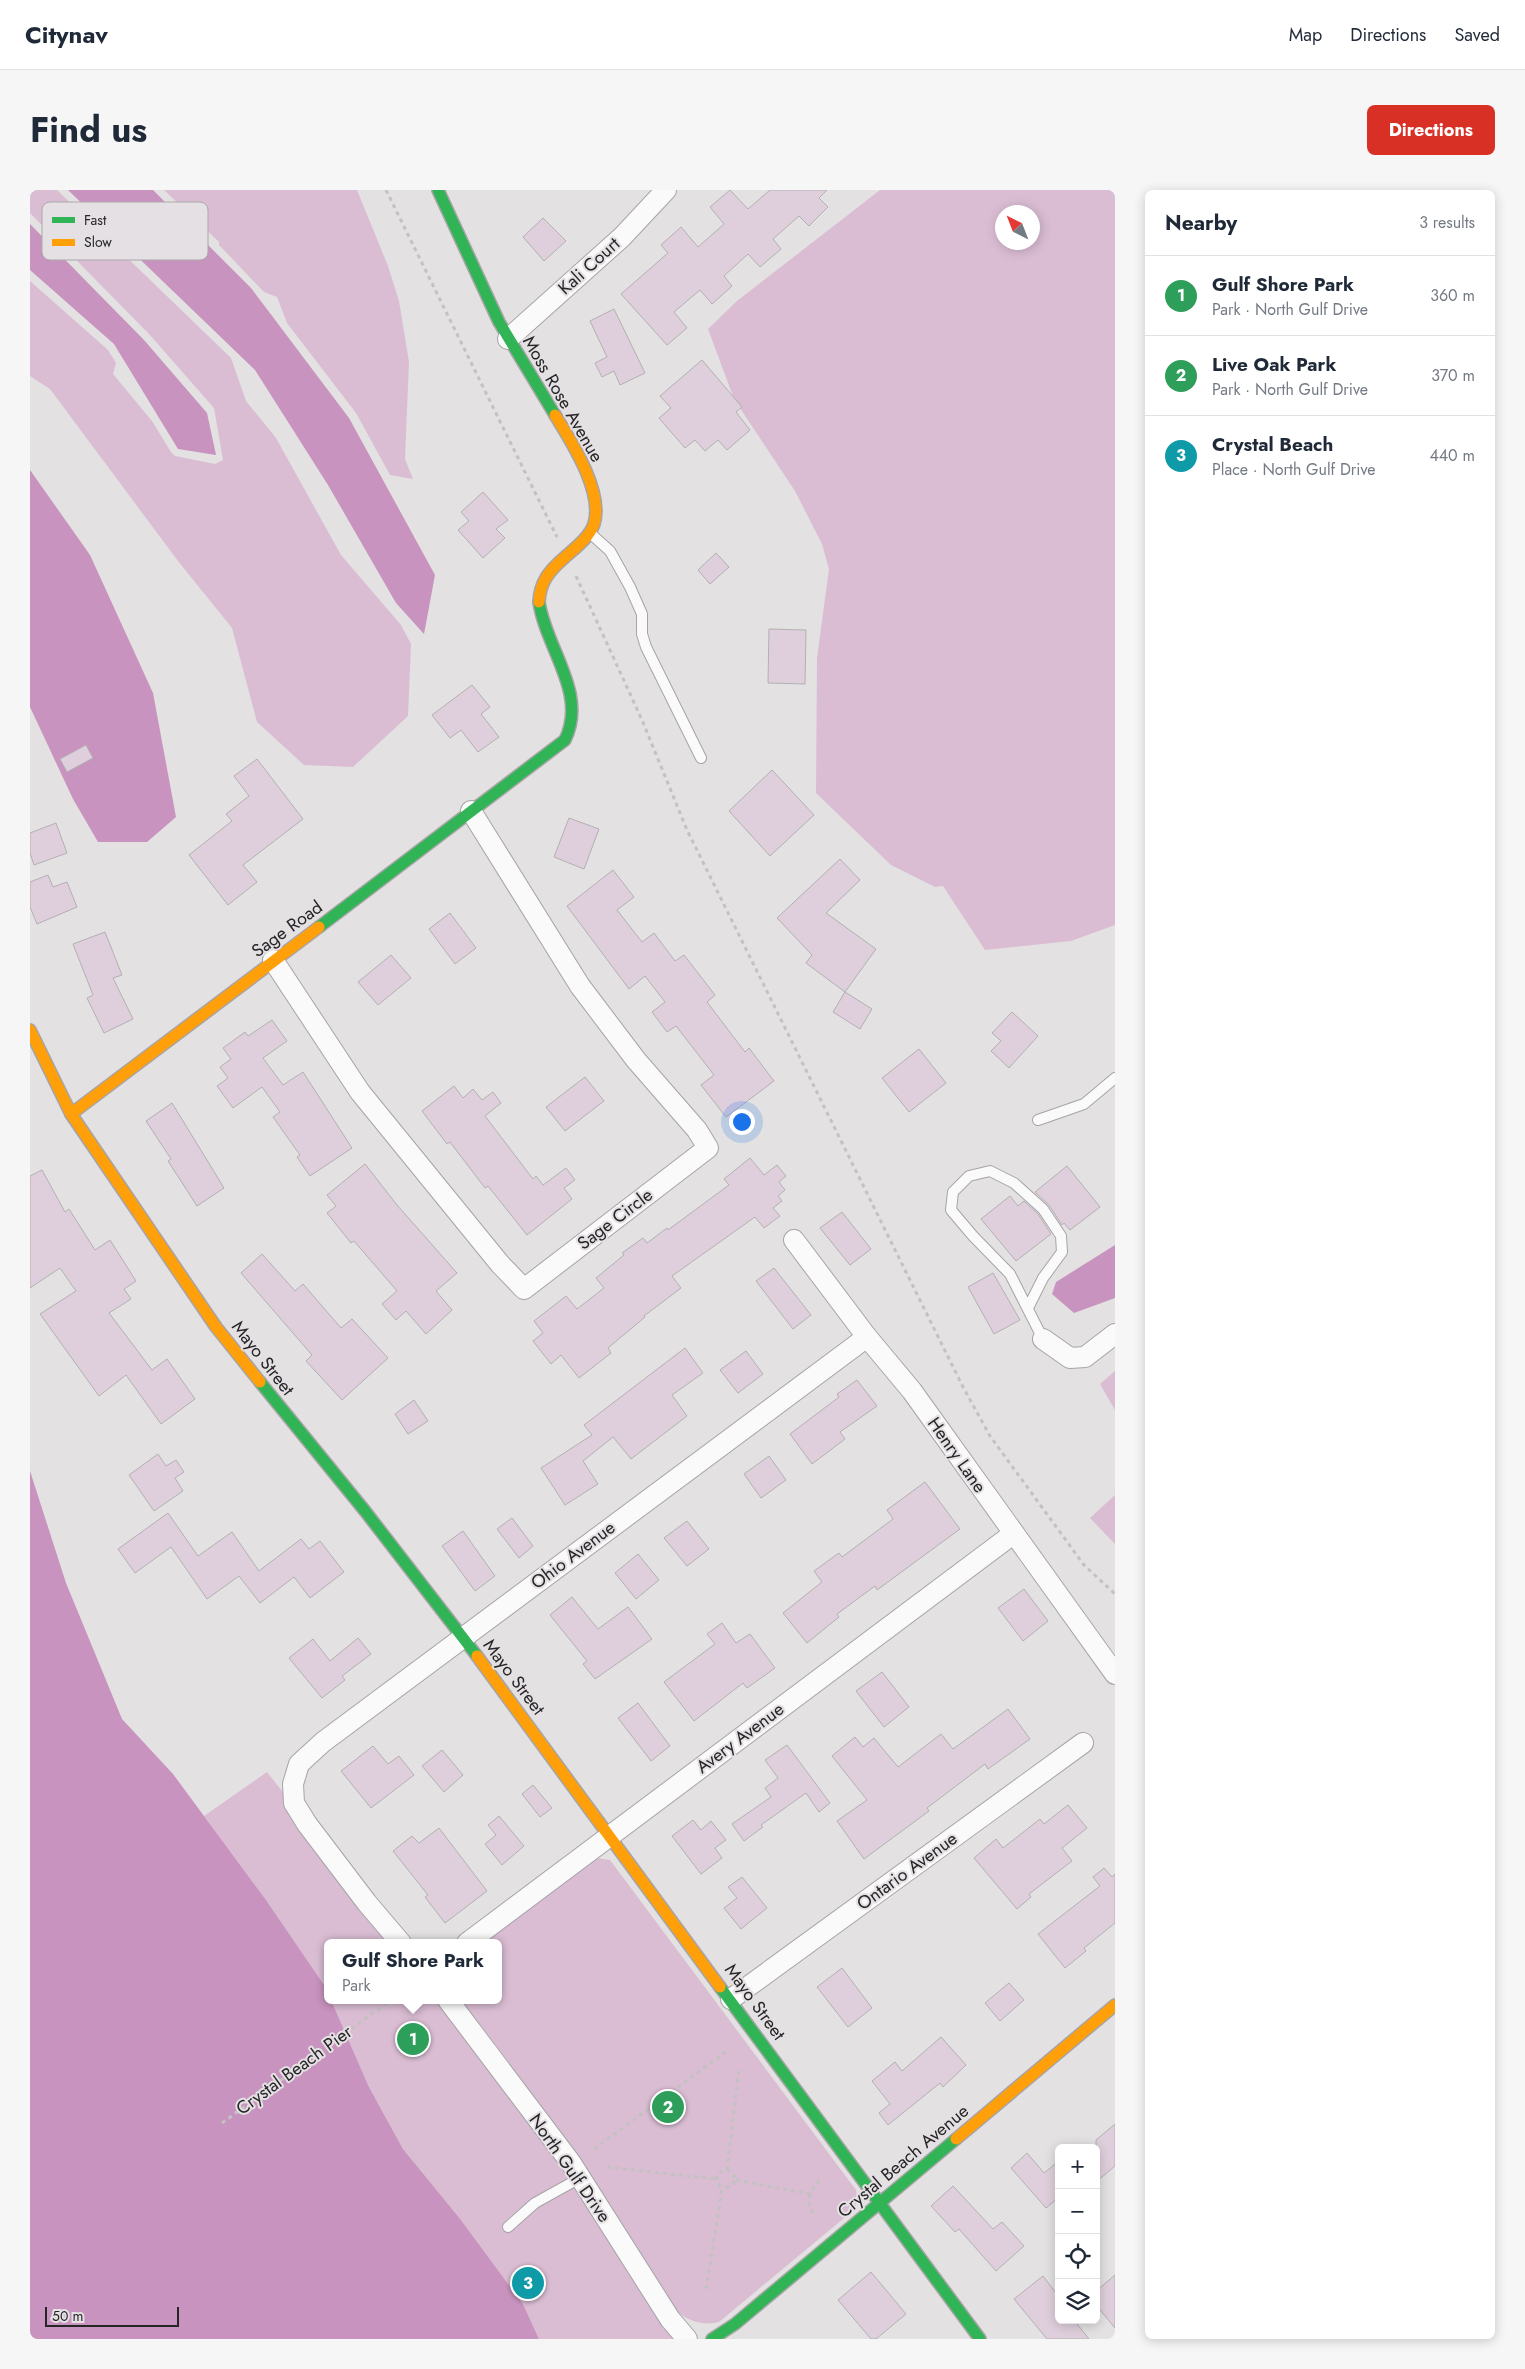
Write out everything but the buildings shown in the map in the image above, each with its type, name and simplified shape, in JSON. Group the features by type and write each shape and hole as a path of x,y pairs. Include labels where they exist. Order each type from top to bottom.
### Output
{"street":[{"name":"Moss Rose Avenue","path":"438,190 508,339 584,468 596,512 590,533"},
{"name":"Kali Court","path":"508,339 622,236 666,190"},
{"path":"567,556 590,533"},
{"name":"Sage Road","path":"71,1114 273,960 524,773 565,740 573,723 574,703 547,631 539,602 540,588 547,576 567,556"},
{"name":"Sage Circle","path":"273,960 360,1092 500,1264 524,1289 708,1148 697,1130 636,1060 580,986 471,811"},
{"name":"Mayo Street","path":"30,1030 71,1114 216,1327 365,1511 463,1638 980,2339"},
{"name":"Henry Lane","path":"794,1240 867,1337 912,1391 1115,1674"},
{"path":"1043,1339 1070,1358 1085,1357 1115,1334"},
{"name":"Ohio Avenue","path":"398,1939 367,1903 307,1824 294,1803 293,1784 299,1764 323,1742 867,1337"},
{"name":"Avery Avenue","path":"472,1939 1013,1534"},
{"name":"Ontario Avenue","path":"731,1999 1083,1743"},
{"name":"North Gulf Drive","path":"451,2004 580,2178 670,2319 687,2339"},
{"name":"Crystal Beach Avenue","path":"712,2339 730,2328 1115,2005"}],"lane":[{"path":"590,533 610,551 630,587 642,614 642,634 646,647 700,758"},
{"path":"1038,1120 1084,1104 1115,1078"},
{"path":"1028,1308 1043,1278 1062,1252 1061,1236 1043,1209 1014,1183 990,1171 969,1176 953,1192 951,1210 1010,1274 1043,1339"},
{"path":"508,2227 536,2203 580,2178"}],"path":[{"path":"386,190 567,556 642,720 687,830 962,1387 990,1436 1084,1564 1115,1594"},
{"name":"Crystal Beach Pier","path":"222,2123 386,2004"},
{"path":"594,2149 727,2051"},
{"path":"727,2170 739,2068"},
{"path":"607,2167 716,2179"},
{"path":"716,2179 720,2172 727,2170 733,2173 736,2180"},
{"path":"813,2213 809,2206 810,2194 822,2178"},
{"path":"706,2289 722,2189 716,2179"},
{"path":"722,2189 731,2186 736,2180"},
{"path":"736,2180 810,2194"}],"shaded area":[{"path":"30,190 57,190 69,202 42,202 42,225 30,213"},
{"path":"68,190 153,190 165,202 80,202"},
{"path":"164,190 357,190 388,266 399,301 409,362 405,459 413,479 390,475 356,413 287,323 277,297 264,292 208,232 208,202 177,202"},
{"path":"880,190 1115,190 1115,925 1071,941 985,950 943,886 935,887 891,865 816,793 817,658 829,569 822,544 795,491 734,399 708,329 737,301"},
{"path":"30,224 42,236 42,260 65,260 144,340 207,413 216,455 178,449 114,344 30,270"},
{"path":"208,245 251,288 349,418 435,575 424,634 396,603 328,485 255,370 141,260 208,260"},
{"path":"76,260 130,260 231,358 246,401 276,438 341,555 401,625 411,644 408,716 353,767 304,765 257,722 232,628 178,561 50,389 30,376 30,281 108,350 116,363 113,374 152,421 175,456 215,464 223,460 214,408 149,334"},
{"path":"30,470 90,555 153,693 176,817 147,842 98,842 73,799 30,707"},
{"path":"1115,1245 1115,1298 1074,1313 1052,1294 1056,1282"},
{"path":"1115,1371 1115,1410 1100,1384"},
{"path":"30,1471 66,1583 122,1719 173,1774 266,1900 324,1985 324,2004 333,2004 369,2087 403,2149 461,2220 523,2304 539,2339 30,2339"},
{"path":"1115,1495 1115,1544 1090,1518"},
{"path":"267,1772 399,1939 324,1939 324,1986 266,1900 204,1816"},
{"path":"595,1858 610,1860 856,2190 857,2200 855,2209 719,2322 696,2322 676,2311 546,2114 464,2004 502,2004 502,1939 481,1939"},
{"path":"333,2004 451,2004 670,2319 672,2339 539,2339 523,2304 461,2220 403,2149 369,2087"}],"traffic: fast":[{"path":"438,190 499,322 555,415"},
{"path":"319,927 565,740 571,723 572,705 569,688 549,637 539,602"},
{"path":"260,1382 365,1511 477,1656"},
{"path":"720,1987 980,2339"},
{"path":"712,2339 735,2324 956,2139"}],"traffic: slow":[{"path":"539,602 541,589 546,577 589,534 594,524 596,511 590,482 584,467 555,415"},
{"path":"71,1114 319,927"},
{"path":"30,1030 71,1114 216,1327 260,1382"},
{"path":"477,1656 720,1987"},
{"path":"956,2139 1115,2005"}],"place":[{"name":"Gulf Shore Park","path":"413,2039"},
{"name":"Live Oak Park","path":"668,2107"},
{"name":"Crystal Beach","path":"528,2283"}]}
